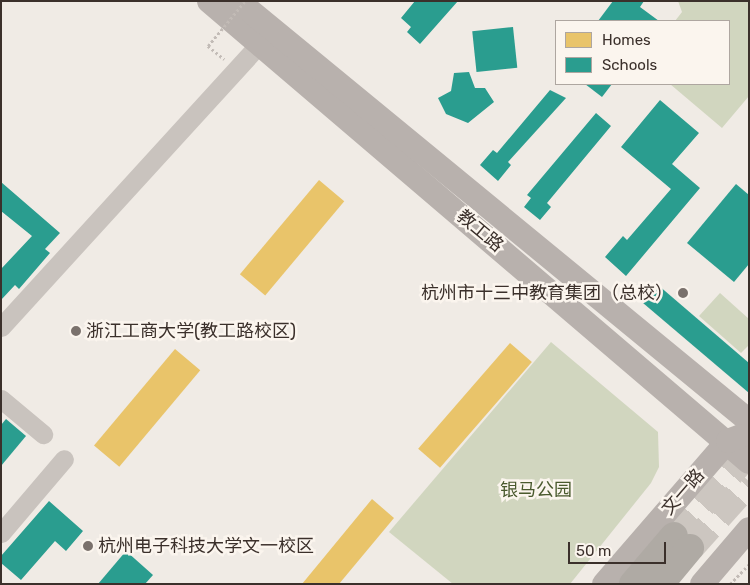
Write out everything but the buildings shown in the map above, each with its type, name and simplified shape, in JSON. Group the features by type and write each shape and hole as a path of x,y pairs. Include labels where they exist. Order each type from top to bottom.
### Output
{"highway":[{"path":"634,584 682,542 660,584"}],"main road":[{"name":"教工路","path":"209,1 738,437 749,462"},
{"name":"教工路","path":"238,1 749,421"},
{"name":"文一路","path":"604,584 738,437"},
{"path":"702,584 749,530"}],"street":[{"path":"1,327 260,44"},
{"path":"1,399 43,434"},
{"path":"1,533 64,459"}],"path":[{"path":"236,70 208,46 245,1"},
{"path":"730,584 749,564"}],"green space":[{"path":"678,1 749,1 749,96 722,128 671,85 730,85 730,20 676,20 682,12"},
{"path":"720,293 749,319 749,345 741,353 699,316"},
{"name":"银马公园","path":"551,342 658,432 659,467 651,483 570,584 453,584 389,532"}],"tunnel":[{"path":"674,536 749,452"},
{"path":"690,548 749,482"}],"place":[{"name":"杭州市十三中教育集团（总校）","path":"683,293"},
{"name":"浙江工商大学(教工路校区)","path":"76,331"},
{"name":"杭州电子科技大学文一校区","path":"88,546"}]}
